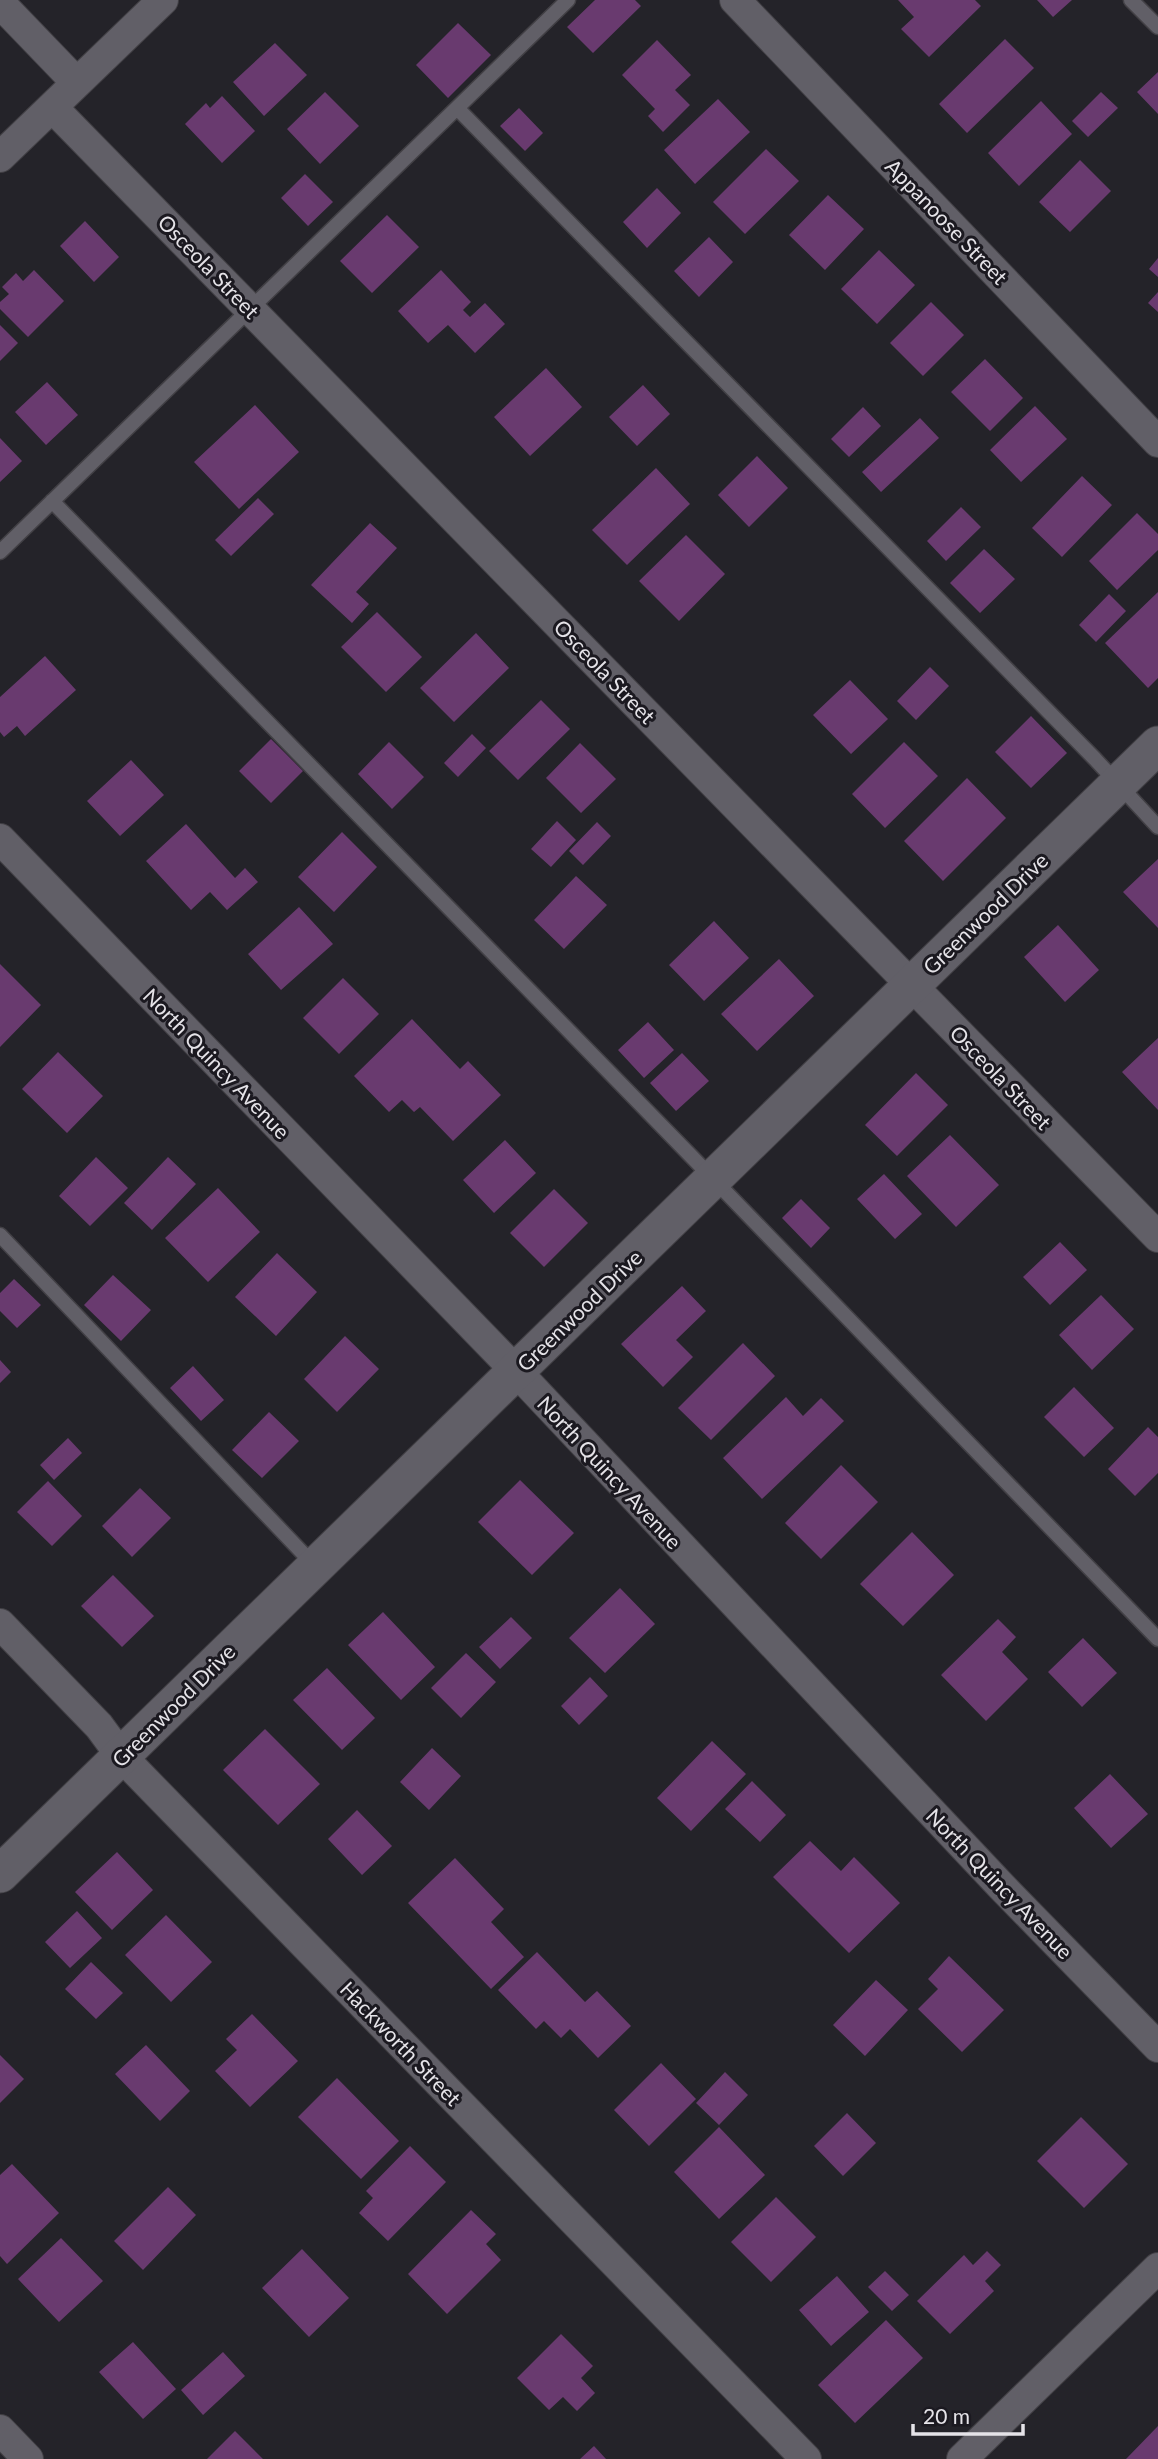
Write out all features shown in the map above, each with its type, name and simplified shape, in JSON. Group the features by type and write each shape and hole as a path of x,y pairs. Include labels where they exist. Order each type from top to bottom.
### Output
{"street":[{"path":"0,157 163,0"},
{"name":"Appanoose Street","path":"735,0 1158,442"},
{"path":"0,3 76,82"},
{"name":"Osceola Street","path":"52,107 1158,1237"},
{"name":"Greenwood Drive","path":"0,1874 1158,745"},
{"name":"North Quincy Avenue","path":"0,839 516,1371 1002,1887 1158,2047"},
{"name":"Hackworth Street","path":"0,1624 99,1726 121,1756 806,2459"},
{"path":"962,2459 1158,2267"},
{"path":"0,2430 29,2459"}],"lane":[{"path":"0,551 568,0"},
{"path":"1132,0 1158,27"},
{"path":"457,108 1119,783 1158,827"},
{"path":"52,502 714,1179 1158,1639"},
{"path":"0,1235 315,1566"}],"building":[{"path":"595,0 635,0 641,6 593,53 567,27"},
{"path":"898,0 975,0 981,6 929,57 901,29 914,17"},
{"path":"1037,0 1072,0 1053,17"},
{"path":"458,23 491,55 448,98 416,65"},
{"path":"1005,39 1034,68 967,133 939,104"},
{"path":"657,40 691,75 675,90 690,105 663,132 648,116 655,109 622,75"},
{"path":"275,43 307,75 264,116 233,82"},
{"path":"1158,72 1158,114 1137,92"},
{"path":"325,92 359,126 320,164 287,129"},
{"path":"1101,92 1118,108 1088,137 1072,121"},
{"path":"222,96 255,131 222,163 185,124 206,103 210,108"},
{"path":"718,99 750,132 695,184 664,150"},
{"path":"1041,101 1072,134 1019,186 988,153"},
{"path":"519,108 543,133 525,151 500,126"},
{"path":"766,149 799,181 745,234 713,202"},
{"path":"1080,160 1111,191 1070,232 1039,202"},
{"path":"305,174 333,202 308,226 281,198"},
{"path":"657,188 681,213 647,248 623,222"},
{"path":"828,195 864,229 825,270 789,235"},
{"path":"387,215 419,247 372,293 340,261"},
{"path":"85,221 119,257 94,282 60,246"},
{"path":"709,237 733,262 699,297 674,271"},
{"path":"879,250 915,285 877,324 841,289"},
{"path":"1158,258 1158,277 1149,269"},
{"path":"34,270 64,301 28,337 0,309 0,302 9,294 2,287 16,273 23,281"},
{"path":"441,270 471,302 463,310 470,317 485,303 505,324 475,353 448,325 428,343 398,311"},
{"path":"1158,292 1158,312 1148,303"},
{"path":"931,302 964,335 923,376 890,343"},
{"path":"0,325 18,343 0,361"},
{"path":"985,359 1023,398 990,431 951,392"},
{"path":"546,368 582,407 530,456 494,417"},
{"path":"47,382 78,415 46,445 15,412"},
{"path":"643,385 670,414 637,446 609,417"},
{"path":"255,405 299,452 239,509 194,462"},
{"path":"1035,406 1067,439 1021,482 990,450"},
{"path":"863,407 881,426 849,457 831,439"},
{"path":"920,418 939,438 881,492 862,472"},
{"path":"0,438 22,461 0,482"},
{"path":"757,456 788,488 749,527 718,495"},
{"path":"656,468 690,504 627,565 592,530"},
{"path":"1082,476 1112,505 1062,557 1032,528"},
{"path":"258,498 274,514 231,556 215,540"},
{"path":"961,507 981,527 946,561 927,541"},
{"path":"1137,513 1158,534 1158,550 1117,590 1089,561"},
{"path":"370,523 397,548 356,592 369,604 352,623 311,585"},
{"path":"686,535 725,574 679,621 639,581"},
{"path":"984,549 1015,579 980,613 950,583"},
{"path":"1158,592 1158,678 1148,688 1105,643"},
{"path":"1109,594 1126,611 1096,642 1079,625"},
{"path":"377,612 422,657 386,692 341,647"},
{"path":"476,633 509,668 454,722 420,688"},
{"path":"45,656 76,690 25,736 17,726 4,737 0,732 0,697"},
{"path":"930,667 949,686 916,720 897,701"},
{"path":"850,680 888,719 851,754 813,715"},
{"path":"541,700 570,729 518,780 489,751"},
{"path":"1031,716 1067,753 1031,788 995,752"},
{"path":"472,734 486,748 458,777 444,763"},
{"path":"271,739 303,771 271,803 239,771"},
{"path":"389,742 424,777 392,809 358,774"},
{"path":"904,742 938,776 885,828 852,794"},
{"path":"580,743 616,779 581,813 546,778"},
{"path":"131,760 164,795 120,836 87,801"},
{"path":"967,778 1006,818 943,881 904,841"},
{"path":"557,821 576,840 551,867 531,849"},
{"path":"597,822 611,836 583,865 569,851"},
{"path":"186,824 235,878 245,868 258,882 227,910 210,892 191,910 146,861"},
{"path":"342,832 377,867 334,912 298,877"},
{"path":"1158,859 1158,928 1123,892"},
{"path":"576,876 607,905 564,949 534,920"},
{"path":"299,907 333,944 281,990 248,954"},
{"path":"714,921 749,958 704,1001 669,965"},
{"path":"1058,925 1099,970 1065,1002 1024,957"},
{"path":"779,959 814,996 757,1051 721,1014"},
{"path":"0,964 41,1005 0,1047"},
{"path":"343,978 379,1014 339,1054 303,1018"},
{"path":"412,1019 460,1069 468,1061 501,1095 453,1141 420,1107 414,1112 402,1100 389,1112 354,1076"},
{"path":"648,1022 674,1050 644,1078 618,1050"},
{"path":"1158,1038 1158,1110 1122,1072"},
{"path":"58,1052 103,1096 67,1133 22,1089"},
{"path":"682,1053 709,1081 676,1111 650,1083"},
{"path":"916,1073 948,1105 897,1156 865,1125"},
{"path":"950,1135 999,1185 956,1227 907,1176"},
{"path":"505,1140 536,1173 494,1213 463,1180"},
{"path":"96,1157 128,1188 90,1226 59,1196"},
{"path":"168,1157 196,1184 152,1230 124,1203"},
{"path":"884,1174 922,1214 895,1239 857,1199"},
{"path":"218,1188 260,1232 208,1282 165,1238"},
{"path":"554,1189 588,1223 544,1267 510,1233"},
{"path":"801,1199 830,1228 811,1248 782,1218"},
{"path":"1060,1242 1087,1270 1050,1305 1023,1277"},
{"path":"277,1253 317,1292 276,1336 235,1297"},
{"path":"113,1275 151,1310 121,1341 84,1305"},
{"path":"14,1279 41,1305 17,1328 0,1311 0,1293"},
{"path":"682,1286 706,1311 676,1340 693,1357 663,1387 621,1344"},
{"path":"1101,1295 1134,1329 1092,1370 1059,1335"},
{"path":"345,1336 379,1369 337,1412 304,1379"},
{"path":"743,1343 775,1376 711,1440 678,1408"},
{"path":"0,1360 11,1372 0,1383"},
{"path":"193,1366 224,1400 201,1421 170,1388"},
{"path":"1074,1387 1114,1428 1084,1457 1044,1417"},
{"path":"786,1397 803,1416 821,1398 844,1421 762,1499 723,1458"},
{"path":"269,1412 299,1441 262,1478 232,1450"},
{"path":"1148,1427 1158,1437 1158,1473 1135,1496 1108,1469"},
{"path":"68,1438 82,1453 54,1480 40,1465"},
{"path":"841,1465 878,1502 821,1559 785,1523"},
{"path":"520,1480 574,1533 532,1575 478,1522"},
{"path":"48,1481 82,1516 52,1546 17,1512"},
{"path":"140,1488 171,1518 132,1557 102,1526"},
{"path":"912,1532 954,1575 903,1626 860,1584"},
{"path":"113,1575 154,1616 122,1647 81,1606"},
{"path":"620,1588 655,1624 605,1673 569,1638"},
{"path":"383,1612 435,1667 401,1700 348,1645"},
{"path":"511,1617 532,1638 500,1669 479,1647"},
{"path":"998,1619 1016,1637 1002,1652 1028,1679 986,1721 941,1675"},
{"path":"1083,1638 1117,1673 1082,1707 1048,1672"},
{"path":"466,1653 496,1682 461,1718 431,1688"},
{"path":"327,1668 375,1718 342,1750 293,1700"},
{"path":"590,1677 608,1696 579,1725 561,1706"},
{"path":"265,1729 320,1784 278,1825 223,1770"},
{"path":"712,1741 746,1774 691,1831 657,1798"},
{"path":"432,1748 461,1776 429,1810 400,1782"},
{"path":"1110,1774 1148,1814 1111,1848 1074,1808"},
{"path":"752,1781 786,1815 760,1842 725,1809"},
{"path":"357,1810 392,1846 362,1875 328,1839"},
{"path":"810,1841 841,1871 854,1857 900,1903 849,1953 773,1877"},
{"path":"117,1852 153,1890 112,1930 75,1892"},
{"path":"455,1858 504,1909 491,1922 524,1957 491,1989 408,1903"},
{"path":"77,1911 102,1938 70,1968 45,1942"},
{"path":"166,1915 212,1962 171,2002 125,1955"},
{"path":"537,1952 585,2002 597,1991 631,2026 598,2058 570,2029 561,2038 544,2021 536,2029 498,1990"},
{"path":"949,1956 1004,2010 962,2052 918,2009 938,1989 928,1979"},
{"path":"91,1962 123,1993 96,2019 65,1989"},
{"path":"876,1980 908,2010 865,2056 833,2025"},
{"path":"252,2014 298,2061 250,2107 215,2071 237,2050 226,2039"},
{"path":"146,2045 190,2091 160,2121 115,2074"},
{"path":"0,2055 24,2079 0,2103"},
{"path":"661,2063 696,2099 649,2146 614,2110"},
{"path":"725,2072 748,2095 719,2125 696,2103"},
{"path":"337,2078 399,2141 361,2179 298,2117"},
{"path":"847,2113 876,2143 843,2176 814,2146"},
{"path":"1081,2117 1128,2164 1084,2208 1037,2161"},
{"path":"719,2127 765,2175 719,2219 674,2172"},
{"path":"410,2146 446,2182 388,2241 359,2213 373,2198 366,2191"},
{"path":"12,2164 59,2213 7,2264 0,2256 0,2175"},
{"path":"168,2187 196,2215 143,2270 114,2241"},
{"path":"776,2197 816,2237 771,2282 731,2242"},
{"path":"471,2210 496,2234 486,2244 501,2260 447,2314 408,2274"},
{"path":"61,2238 103,2281 59,2322 18,2279"},
{"path":"302,2249 349,2298 309,2337 262,2288"},
{"path":"987,2251 1001,2265 985,2281 994,2291 950,2334 917,2301 964,2255 973,2265"},
{"path":"885,2271 909,2295 892,2311 868,2287"},
{"path":"837,2276 869,2312 831,2346 799,2310"},
{"path":"886,2320 923,2358 855,2423 818,2385"},
{"path":"561,2334 593,2366 581,2378 595,2393 577,2411 563,2397 549,2410 517,2378"},
{"path":"133,2342 176,2389 143,2419 99,2372"},
{"path":"223,2352 245,2376 203,2415 181,2390"},
{"path":"1158,2426 1158,2459 1126,2459"},
{"path":"235,2431 263,2459 207,2459"},
{"path":"594,2446 606,2459 580,2459"}]}
